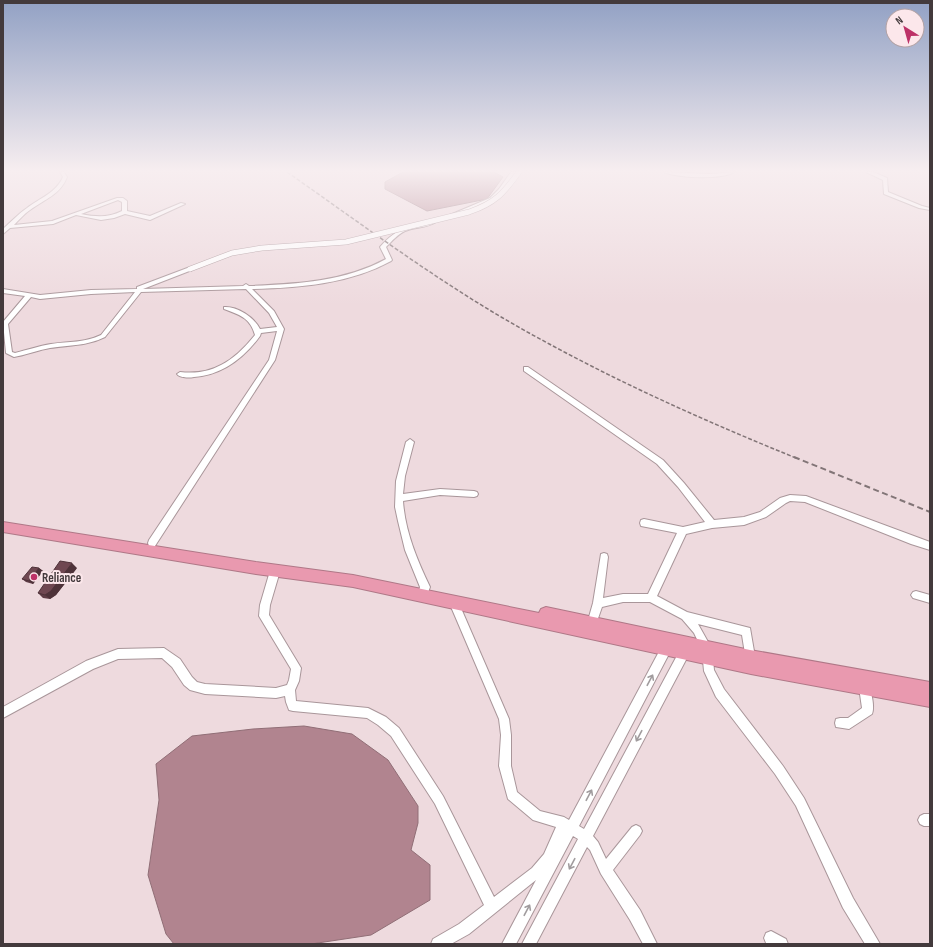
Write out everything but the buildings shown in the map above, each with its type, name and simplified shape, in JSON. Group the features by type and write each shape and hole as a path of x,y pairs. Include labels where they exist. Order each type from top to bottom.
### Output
{"highway":[{"path":"3,519 259,561 355,574 684,653 708,653 750,657 888,687 930,699"},
{"path":"3,527 275,571 424,591 454,602 592,624 708,653 864,687 930,690"}],"street":[{"path":"3,232 21,216"},
{"path":"9,228 46,224 70,216"},
{"path":"88,216 102,219 114,216"},
{"path":"142,216 150,218 154,216"},
{"path":"3,291 29,295 56,296 91,292 246,286 292,286 311,284 384,264 389,260 383,247 396,235 404,230 415,228 448,216"},
{"path":"131,291 232,253 262,248 346,242 452,216"},
{"path":"152,543 272,360 281,328 272,312 246,286"},
{"path":"29,295 5,324 9,353 14,355 48,346 83,344 97,340 103,336 140,290"},
{"path":"180,374 191,376 212,372 231,362 250,348 258,336 256,326 248,316 226,308"},
{"path":"257,331 281,328"},
{"path":"526,369 660,462 681,485 712,524"},
{"path":"410,442 400,482 399,498 401,523 424,591"},
{"path":"399,498 440,492 474,494"},
{"path":"644,523 683,531 712,524 744,521 763,515 782,500 790,498 806,499 930,546"},
{"path":"651,598 683,531"},
{"path":"592,624 598,603 604,557"},
{"path":"275,571 265,605 264,616 296,668 294,681 290,689 291,702 293,706 368,714 382,721 395,732 439,800 492,907"},
{"path":"916,594 930,599"},
{"path":"598,603 623,598 651,598 685,616 747,631 750,657"},
{"path":"454,602 504,719 506,735 505,766 512,795 537,816 567,826 586,837 594,846 605,870 635,915 650,944"},
{"path":"685,616 697,630 708,653 709,671 720,693 779,770 800,802 848,903 873,944"},
{"path":"438,944 464,929 536,872 548,858 666,649"},
{"path":"3,713 90,665 118,654 164,653 176,663 188,681 194,686 205,689 276,693 290,689"},
{"path":"529,944 684,653"},
{"path":"840,723 849,724 868,710 864,687"},
{"path":"509,944 567,826"},
{"path":"605,870 636,831"}],"shaded area":[{"path":"304,726 352,734 388,760 418,806 418,823 411,850 430,865 430,900 371,935 311,944 174,944 166,934 148,875 159,800 156,764 192,736 253,729"}],"railway":[{"path":"350,216 412,260 476,302 573,357 699,417 796,458"},
{"path":"794,457 930,512"}],"place":[{"name":"Reliance","path":"34,577"}]}
